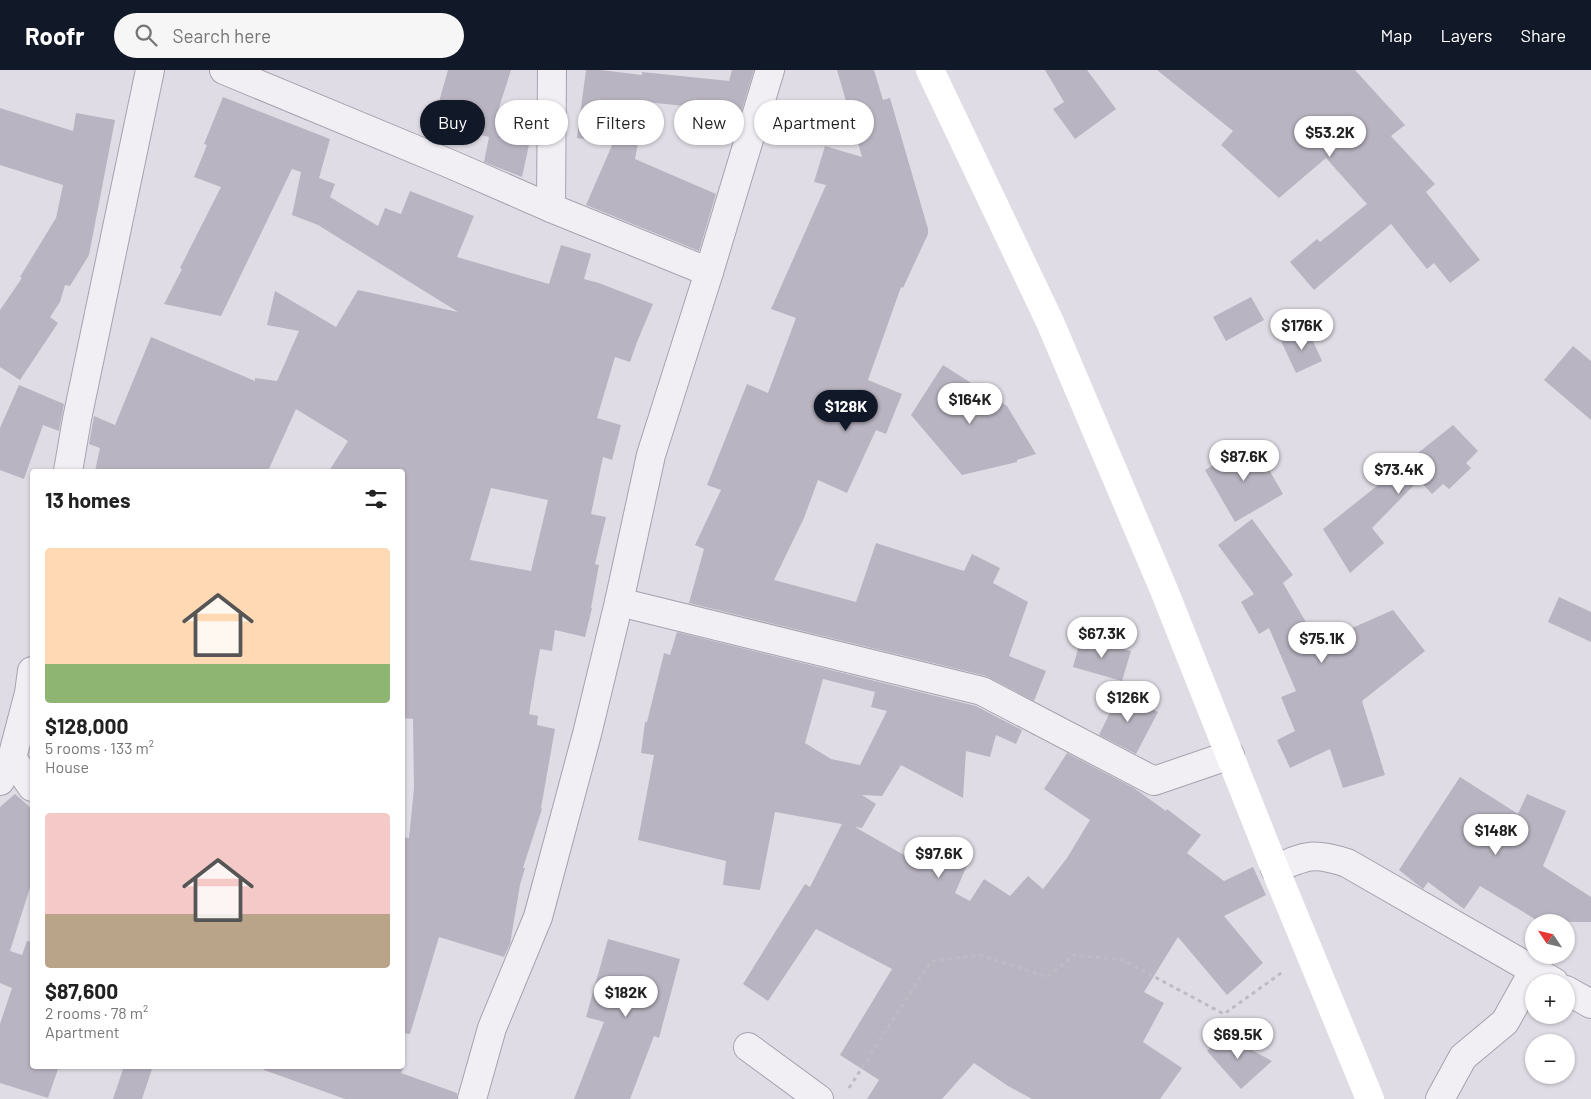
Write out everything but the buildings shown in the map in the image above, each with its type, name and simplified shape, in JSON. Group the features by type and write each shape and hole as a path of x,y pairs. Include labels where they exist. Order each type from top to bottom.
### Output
{"main road":[{"path":"930,70 1050,322 1164,590 1275,869 1370,1099"}],"street":[{"path":"224,70 448,162 551,208 709,272"},
{"path":"551,208 552,70"},
{"path":"472,1099 492,1028 538,917 587,734 619,602 651,455 770,70"},
{"path":"68,469 143,72"},
{"path":"619,602 982,691 1154,781 1230,755"},
{"path":"30,682 6,770 30,786"},
{"path":"1275,869 1303,856 1326,856 1347,863 1541,974"},
{"path":"1575,995 1591,1004"},
{"path":"1440,1099 1462,1057 1505,1022 1525,998"},
{"path":"748,1047 819,1099"}],"path":[{"path":"847,1091 931,961 980,955 1047,977 1074,955 1123,960 1224,1014 1310,953"}]}
